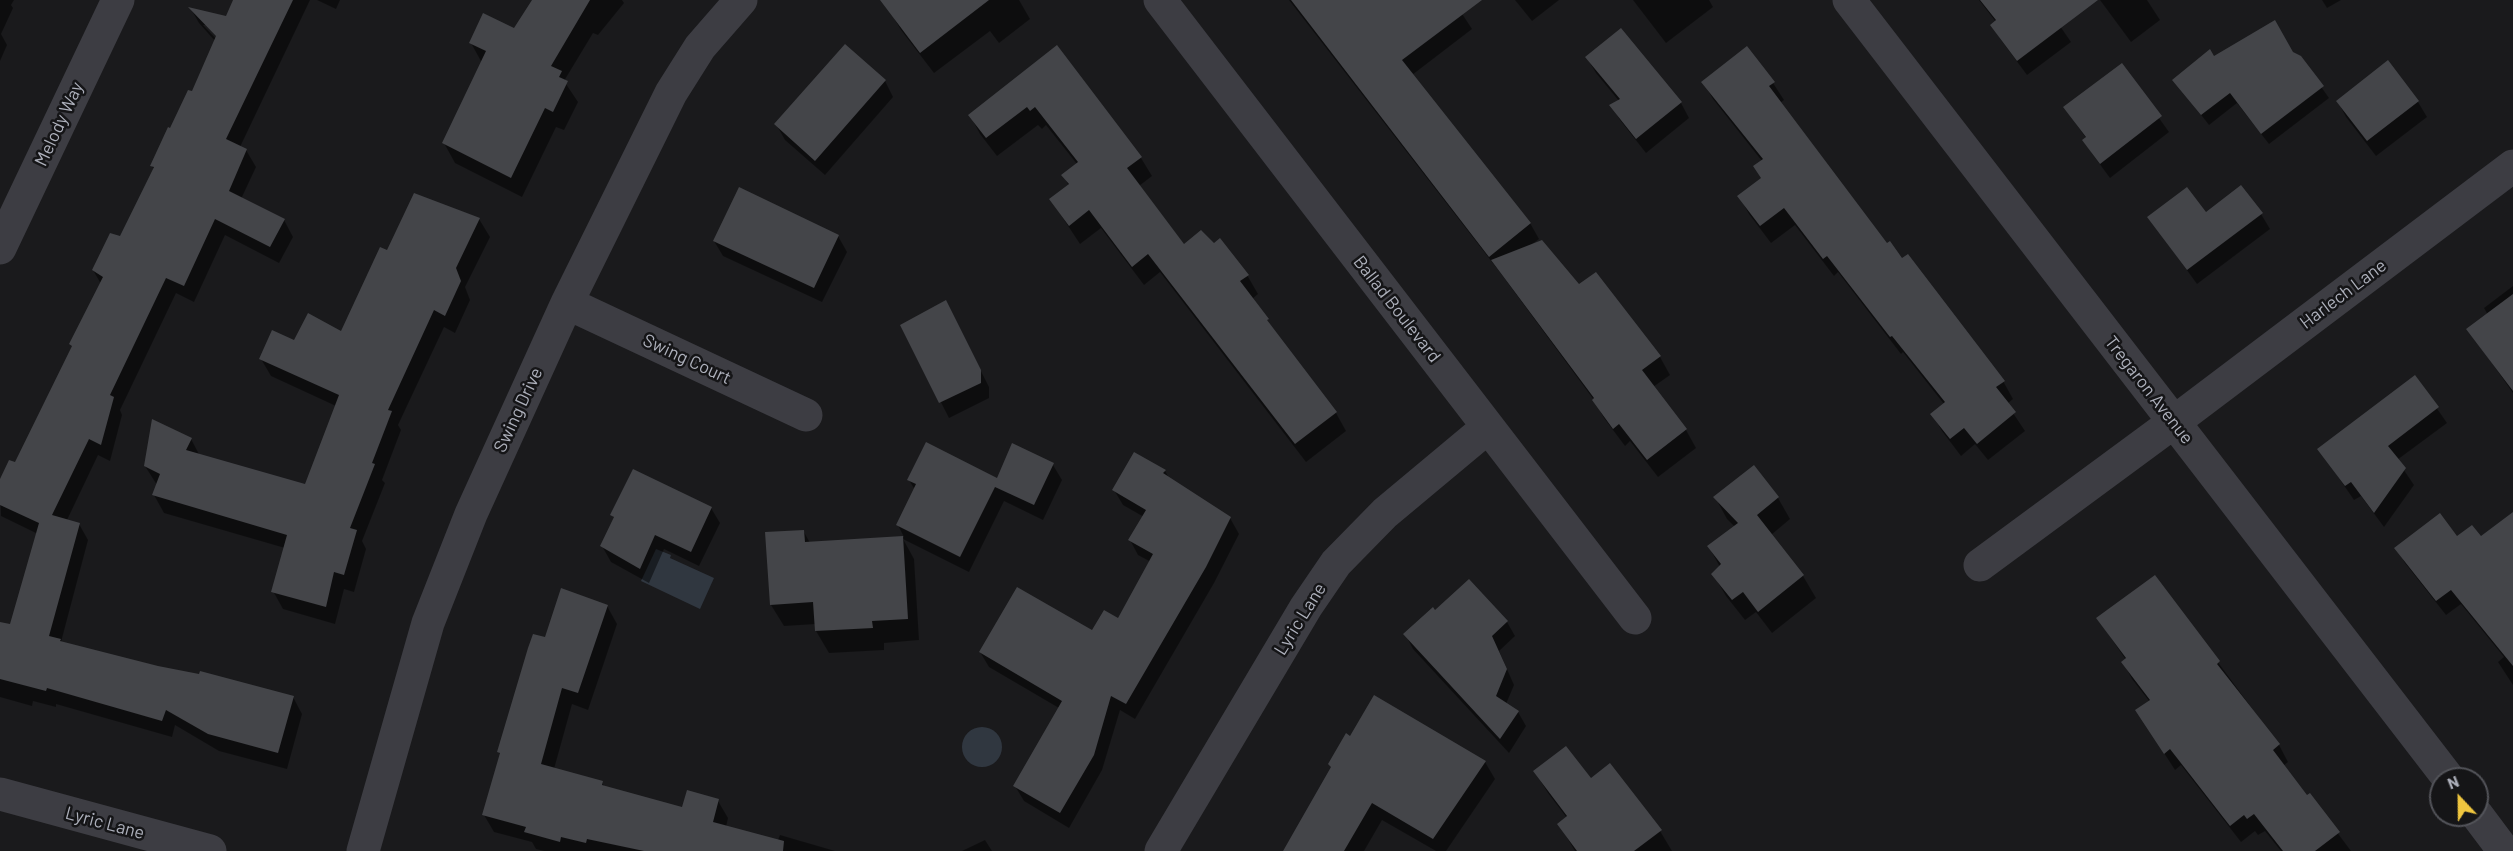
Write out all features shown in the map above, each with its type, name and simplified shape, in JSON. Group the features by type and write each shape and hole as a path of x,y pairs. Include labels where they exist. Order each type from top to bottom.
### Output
{"street":[{"name":"Melody Way","path":"0,248 118,0"},
{"name":"Swing Drive","path":"363,851 428,623 471,514 567,303 671,93 700,47 741,0"},
{"name":"Ballad Boulevard","path":"1160,0 1635,618"},
{"name":"Tregaron Avenue","path":"1849,0 2440,767"},
{"name":"Harlech Lane","path":"1980,565 2513,166"},
{"name":"Swing Court","path":"567,303 806,415"},
{"name":"Lyric Lane","path":"1161,851 1306,607 1336,563 1385,513 1488,427"},
{"name":"Lyric Lane","path":"0,794 210,851"},
{"path":"2486,827 2504,851"}],"shaded area":[{"path":"656,549 714,578 700,609 641,581"},
{"path":"982,727 990,728 996,733 1001,739 1001,755 996,761 990,766 982,767 974,766 968,761 963,755 962,747 963,739 968,733 974,728"}],"building":[{"path":"233,0 293,0 226,139 247,149 229,191 285,219 270,247 215,219 184,286 166,278 110,395 114,397 101,445 89,439 52,515 80,523 49,636 61,639 60,641 158,666 199,674 200,671 294,696 278,753 208,734 166,710 162,721 47,688 46,691 0,679 0,622 10,624 39,523 0,505 0,479 9,460 15,462 72,346 69,344 103,277 92,270 110,233 120,236 154,167 150,166 168,127 170,128 188,90 192,91 216,36 188,7 226,16"},
{"path":"532,0 590,0 551,66 562,71 559,77 568,81 553,112 545,108 511,178 442,143 486,51 469,43 483,13 514,28"},
{"path":"880,0 989,0 920,53"},
{"path":"1291,0 1482,0 1402,60 1531,223 1489,257"},
{"path":"1980,0 2098,0 2017,61 1990,25 1996,20"},
{"path":"2275,20 2293,52 2301,56 2324,86 2261,134 2230,93 2201,115 2172,80 2210,49 2214,56"},
{"path":"1621,28 1682,102 1636,139 1609,105 1620,99 1585,57"},
{"path":"845,44 886,80 815,161 774,124"},
{"path":"1057,45 1142,157 1127,168 1184,244 1201,230 1214,243 1220,238 1249,275 1240,281 1337,412 1295,444 1148,254 1132,267 1089,210 1069,226 1049,199 1069,184 1061,175 1078,162 1035,107 1030,111 1027,107 986,138 968,115"},
{"path":"1747,46 1775,82 1769,86 1887,243 1890,241 1902,258 1908,254 2005,381 1996,387 2016,412 1977,444 1964,428 1950,439 1930,414 1945,402 1892,336 1890,337 1827,256 1823,259 1784,208 1760,226 1737,196 1761,178 1753,166 1763,159 1701,82"},
{"path":"2388,60 2419,101 2367,141 2336,101"},
{"path":"2122,63 2162,116 2100,164 2082,140 2086,137 2063,107"},
{"path":"2241,185 2263,213 2187,270 2147,217 2187,187 2206,212"},
{"path":"739,187 839,235 814,288 713,241"},
{"path":"414,193 480,218 456,268 461,281 445,316 434,310 388,410 392,411 372,463 375,464 350,528 357,530 344,575 334,572 326,607 271,592 287,535 152,495 160,474 144,466 152,419 192,438 186,450 305,484 339,395 259,359 272,330 294,340 308,313 341,331 380,247 387,250"},
{"path":"1542,240 1579,284 1596,272 1661,356 1642,370 1687,429 1647,460 1619,424 1613,429 1592,400 1594,398 1491,260"},
{"path":"2513,294 2513,391 2466,329"},
{"path":"946,300 981,370 981,383 939,403 900,325"},
{"path":"2415,375 2439,407 2388,446 2406,468 2374,513 2351,482 2345,486 2317,449"},
{"path":"926,442 997,478 1012,443 1054,463 1034,505 995,487 960,557 896,525 916,484 907,480"},
{"path":"1134,452 1166,470 1163,473 1231,517 1206,567 1126,704 1111,696 1094,755 1060,813 1013,786 1062,701 979,652 1017,587 1092,630 1104,610 1118,618 1153,554 1128,540 1146,510 1112,490"},
{"path":"1754,465 1779,497 1757,515 1804,575 1758,612 1743,592 1732,600 1711,574 1721,564 1707,546 1738,523 1713,497"},
{"path":"633,469 712,507 691,552 655,535 640,569 600,546 614,517 610,515"},
{"path":"2513,512 2513,666 2451,590 2436,601 2394,548 2440,513 2457,536 2472,525 2481,536"},
{"path":"804,530 805,542 903,536 908,619 872,621 873,628 815,631 813,602 770,605 765,532"},
{"path":"2155,575 2220,661 2217,664 2280,744 2273,750 2307,795 2310,793 2340,832 2315,851 2283,851 2254,814 2247,819 2244,815 2230,826 2170,749 2164,754 2135,710 2150,700 2121,662 2126,658 2096,618"},
{"path":"1469,579 1508,621 1492,636 1507,669 1496,696 1519,711 1500,739 1403,634 1433,607 1435,610"},
{"path":"561,588 608,605 578,693 562,688 541,764 603,781 602,785 682,807 687,790 719,799 713,822 784,841 783,851 644,851 587,839 586,843 561,837 560,842 524,832 526,827 482,815 500,753 497,752 528,648 533,634 545,637"},
{"path":"1374,695 1486,761 1433,839 1372,803 1344,851 1283,851 1331,767 1328,764 1346,733 1350,736"},
{"path":"1566,746 1591,778 1610,763 1662,830 1634,851 1577,851 1557,824 1567,816 1533,771"}]}
